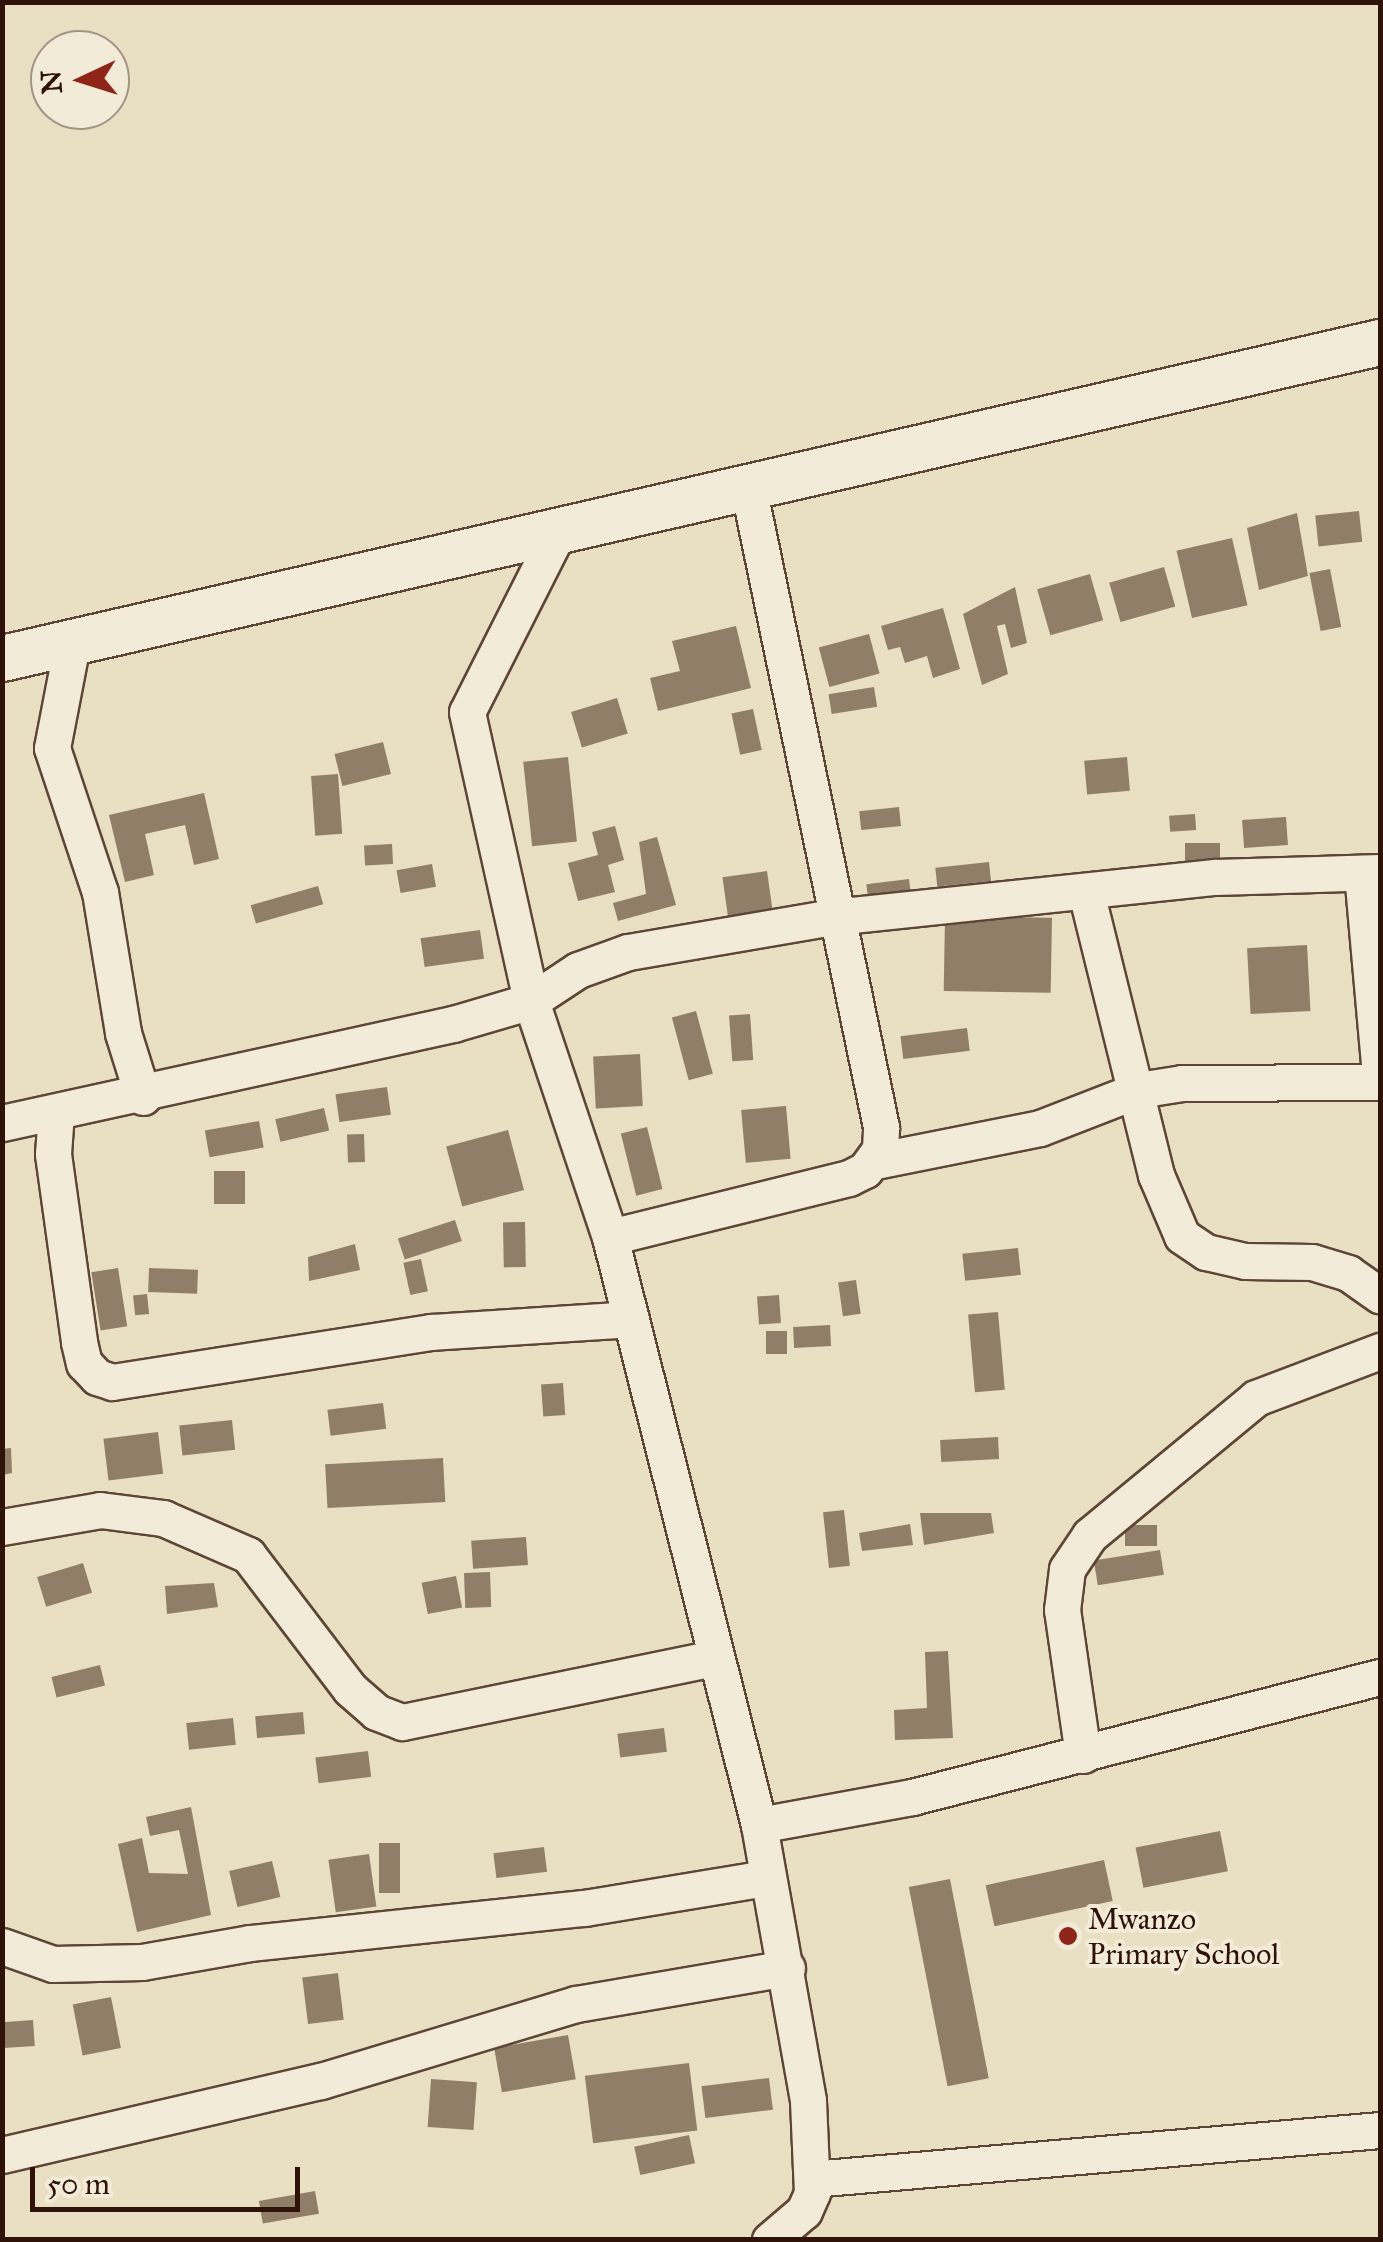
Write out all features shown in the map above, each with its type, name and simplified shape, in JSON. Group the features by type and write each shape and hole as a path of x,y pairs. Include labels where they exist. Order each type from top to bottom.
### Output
{"street":[{"path":"2,658 560,528 749,491 1380,342"},
{"path":"749,491 834,917 882,1127 875,1161"},
{"path":"560,528 467,712 530,1001 610,1238 759,1824 787,1968 812,2179 809,2204 770,2240"},
{"path":"73,639 52,748 100,892 124,1033 143,1097"},
{"path":"2,1123 143,1097 530,1001 578,970 628,952 834,917 1215,876 1371,873 1380,1073"},
{"path":"1086,892 1156,1175 1182,1236 1206,1252 1245,1261 1312,1262 1348,1273 1380,1296"},
{"path":"610,1238 849,1178 875,1161 1040,1128 1138,1090 1182,1083 1380,1082"},
{"path":"56,1112 52,1154 79,1342 84,1363 97,1377 130,1379 431,1332 632,1319"},
{"path":"1083,1755 1062,1610 1067,1569 1090,1536 1256,1398 1380,1351"},
{"path":"2,1528 100,1510 163,1518 248,1555 350,1689 376,1712 402,1722 715,1658"},
{"path":"759,1824 1083,1755 1380,1677"},
{"path":"2,1946 52,1964 142,1962 250,1943 585,1908 767,1878"},
{"path":"2,2156 355,2072 576,2004 787,1968"},
{"path":"812,2179 1380,2130"}],"building":[{"path":"1359,511 1362,542 1318,546 1315,516"},
{"path":"1297,513 1308,576 1259,590 1247,528"},
{"path":"1232,538 1248,605 1192,618 1176,551"},
{"path":"1164,567 1175,606 1121,622 1109,583"},
{"path":"1330,569 1341,627 1321,631 1309,573"},
{"path":"1090,574 1103,620 1050,635 1037,589"},
{"path":"1015,587 1027,643 1011,648 1005,624 997,626 1008,674 982,685 963,614"},
{"path":"943,608 960,669 933,678 927,656 905,663 900,647 888,650 881,626"},
{"path":"736,626 751,688 658,711 650,678 680,671 672,641"},
{"path":"869,634 880,674 829,687 819,647"},
{"path":"874,687 877,707 832,714 829,694"},
{"path":"617,698 628,733 582,747 571,712"},
{"path":"753,709 762,750 740,755 731,714"},
{"path":"383,742 391,774 342,786 334,754"},
{"path":"568,757 577,842 532,846 523,762"},
{"path":"1127,757 1130,791 1087,795 1084,761"},
{"path":"338,774 342,834 315,836 311,776"},
{"path":"204,793 219,859 194,865 185,825 145,834 154,875 125,882 109,815"},
{"path":"899,807 901,826 861,830 859,811"},
{"path":"1195,814 1196,830 1170,832 1169,816"},
{"path":"1286,817 1288,845 1244,848 1242,820"},
{"path":"615,826 624,860 608,865 615,892 578,901 568,863 598,855 592,832"},
{"path":"657,837 676,905 618,921 613,903 646,894 639,842"},
{"path":"1185,843 1220,843 1220,865 1185,865"},
{"path":"392,844 393,864 365,865 364,845"},
{"path":"989,862 991,881 937,887 935,868"},
{"path":"432,864 436,887 401,893 397,870"},
{"path":"767,871 773,915 729,921 722,877"},
{"path":"909,879 912,904 869,909 866,884"},
{"path":"318,886 323,904 256,924 251,905"},
{"path":"945,916 1052,918 1051,993 944,991"},
{"path":"480,930 484,959 425,967 421,938"},
{"path":"1307,945 1310,1011 1251,1014 1247,948"},
{"path":"696,1011 713,1074 689,1080 672,1017"},
{"path":"750,1014 753,1060 732,1061 729,1015"},
{"path":"967,1028 970,1051 903,1059 900,1036"},
{"path":"640,1054 643,1106 596,1108 593,1056"},
{"path":"387,1087 391,1115 339,1122 336,1094"},
{"path":"786,1106 791,1159 746,1163 741,1110"},
{"path":"324,1108 329,1130 280,1142 275,1119"},
{"path":"259,1121 264,1148 210,1157 205,1131"},
{"path":"647,1127 662,1189 636,1196 621,1134"},
{"path":"508,1130 524,1190 462,1206 446,1147"},
{"path":"364,1134 365,1162 348,1163 347,1135"},
{"path":"214,1171 245,1171 245,1204 214,1204"},
{"path":"455,1220 462,1241 405,1259 398,1239"},
{"path":"503,1222 525,1222 526,1267 504,1267"},
{"path":"355,1244 360,1270 309,1281 308,1257"},
{"path":"1018,1248 1021,1275 965,1281 962,1254"},
{"path":"421,1259 428,1291 410,1295 403,1263"},
{"path":"118,1268 127,1326 101,1330 91,1272"},
{"path":"149,1268 198,1270 197,1294 148,1292"},
{"path":"856,1280 861,1314 843,1316 838,1283"},
{"path":"147,1294 149,1314 135,1315 133,1295"},
{"path":"779,1295 781,1323 759,1324 757,1297"},
{"path":"998,1312 1005,1390 975,1392 968,1315"},
{"path":"830,1325 831,1346 794,1348 793,1327"},
{"path":"766,1331 787,1331 787,1354 766,1354"},
{"path":"563,1383 565,1415 543,1416 541,1385"},
{"path":"383,1403 386,1429 331,1436 327,1410"},
{"path":"232,1420 235,1450 182,1455 179,1426"},
{"path":"158,1432 163,1474 109,1480 103,1439"},
{"path":"998,1437 999,1459 941,1462 940,1440"},
{"path":"11,1448 12,1473 2,1475 2,1449"},
{"path":"443,1458 445,1502 327,1508 325,1464"},
{"path":"844,1510 850,1566 829,1568 823,1512"},
{"path":"920,1513 991,1513 994,1533 924,1545"},
{"path":"910,1524 913,1545 862,1551 859,1533"},
{"path":"1125,1525 1157,1525 1157,1546 1125,1546"},
{"path":"526,1537 528,1565 473,1569 471,1541"},
{"path":"1160,1550 1164,1575 1098,1585 1094,1560"},
{"path":"83,1563 92,1593 46,1607 37,1577"},
{"path":"490,1572 491,1607 465,1608 464,1573"},
{"path":"456,1576 462,1607 428,1614 422,1583"},
{"path":"214,1583 218,1607 167,1614 165,1586"},
{"path":"948,1651 953,1738 895,1740 894,1710 927,1708 925,1652"},
{"path":"100,1665 105,1685 57,1697 51,1677"},
{"path":"303,1712 305,1734 257,1738 255,1716"},
{"path":"233,1718 236,1745 189,1750 186,1723"},
{"path":"664,1728 667,1752 620,1758 617,1734"},
{"path":"368,1751 371,1777 319,1783 315,1757"},
{"path":"191,1807 211,1915 137,1932 118,1844 142,1838 149,1873 188,1874 179,1830 150,1836 146,1817"},
{"path":"1220,1831 1228,1871 1143,1888 1136,1847"},
{"path":"379,1843 400,1843 400,1893 379,1893"},
{"path":"544,1847 547,1872 496,1878 493,1853"},
{"path":"369,1854 376,1906 336,1912 328,1860"},
{"path":"1104,1860 1113,1901 994,1926 986,1885"},
{"path":"272,1861 280,1897 237,1907 229,1871"},
{"path":"950,1879 989,2078 948,2086 909,1887"},
{"path":"338,1973 344,2020 308,2024 302,1977"},
{"path":"111,1997 121,2048 83,2055 73,2004"},
{"path":"33,2020 35,2046 4,2048 2,2022"},
{"path":"568,2035 576,2079 502,2092 494,2048"},
{"path":"689,2063 697,2130 593,2143 585,2076"},
{"path":"769,2078 773,2110 705,2118 702,2086"},
{"path":"431,2079 477,2082 474,2130 428,2127"},
{"path":"689,2135 695,2163 640,2175 634,2147"},
{"path":"315,2191 319,2214 263,2224 259,2201"}],"place":[{"name":"Mwanzo Primary School","path":"1068,1936"}]}
